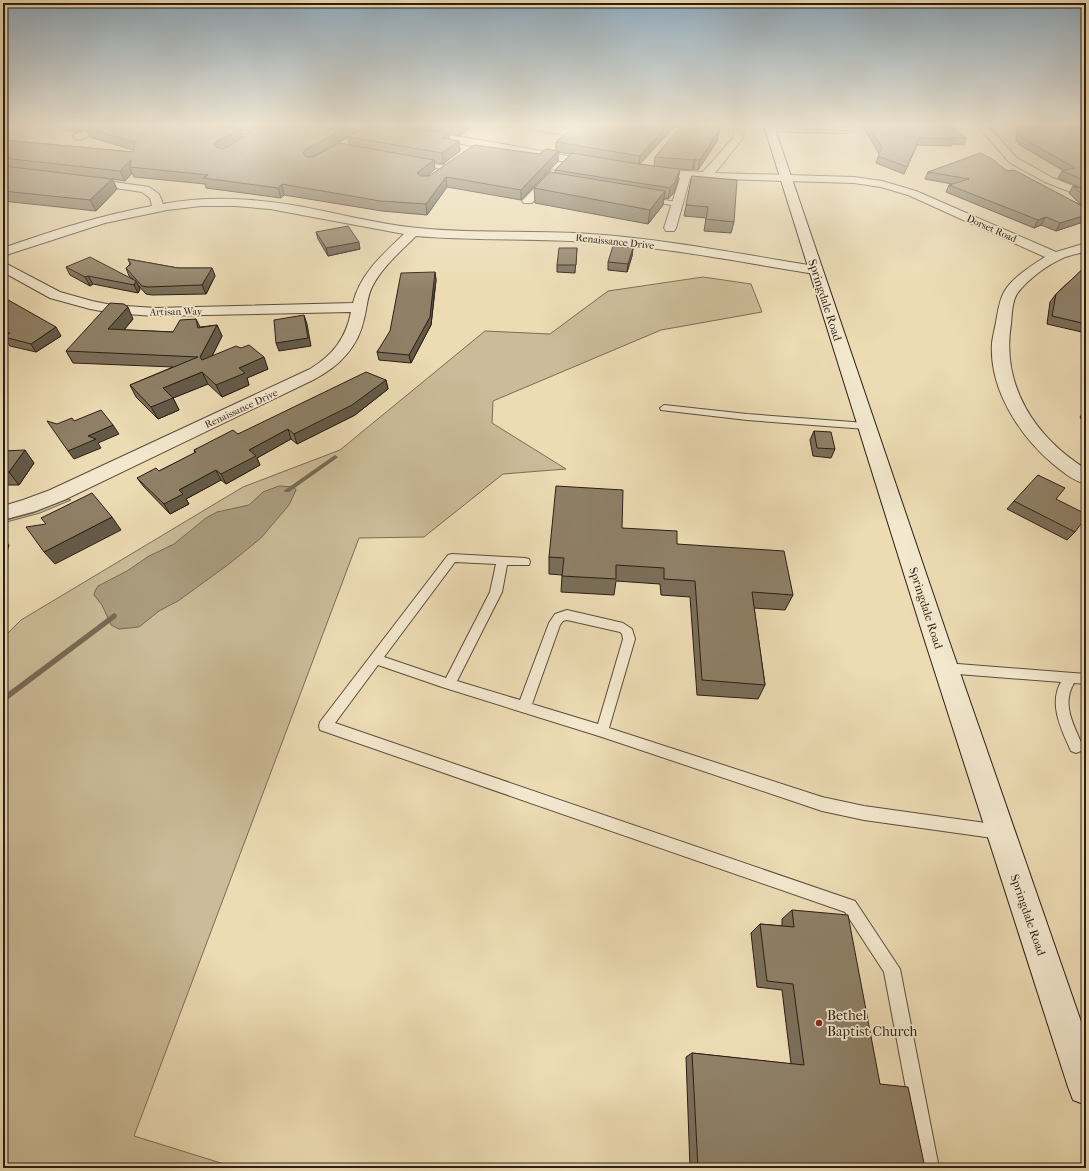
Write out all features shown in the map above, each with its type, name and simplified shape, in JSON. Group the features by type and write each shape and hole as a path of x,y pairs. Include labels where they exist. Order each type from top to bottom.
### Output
{"street":[{"path":"84,181 145,189 155,196 159,208"},
{"path":"528,201 552,181"},
{"path":"670,228 684,181"},
{"name":"Springdale Road","path":"788,181 815,270 866,426 1086,1087"},
{"name":"Dorset Road","path":"859,181 882,184 912,193 1056,257"},
{"path":"1051,181 1086,195"},
{"name":"Renaissance Drive","path":"3,252 86,223 159,208 217,203 262,204 413,232 467,236 548,236 606,239 815,270"},
{"name":"Renaissance Drive","path":"3,513 29,506 57,495 318,371 334,360 354,333 363,291 370,278 413,232"},
{"path":"1086,247 1056,257 1019,282 1011,293 1005,310 1000,344 1001,363 1010,392 1020,416 1036,438 1057,457 1086,478"},
{"name":"Artisan Way","path":"3,266 55,295 90,305 112,309 155,312 359,307"}],"lane":[{"path":"646,199 677,204"},
{"path":"664,408 747,417 866,426"},
{"path":"525,562 452,558 325,726 850,906 892,969 930,1168"},
{"path":"449,684 496,592 502,561"},
{"path":"524,707 555,623 559,617 566,615 623,628 628,632 629,639 602,731"},
{"path":"376,659 449,684 602,731 822,804 864,813 1001,832"},
{"path":"946,668 1086,679"},
{"path":"1071,678 1062,692 1062,711 1076,747"}],"shaded area":[{"path":"703,277 751,284 762,312 661,330 493,401 492,423 566,469 503,474 424,537 359,538 134,1136 237,1168 3,1168 3,638 21,620 243,487 340,450 485,331 550,334 608,291"},
{"path":"279,486 294,487 296,490 289,505 261,538 229,564 178,601 159,611 139,627 119,629 111,625 102,605 94,595 98,586 127,571 149,556 174,544 206,518 217,512 249,505 263,492"},
{"path":"68,499 71,500 40,513 3,523 3,521 33,513"}],"building":[{"path":"3,181 110,181 90,200 3,191"},
{"path":"223,181 443,181 426,204 380,201 282,184 278,188"},
{"path":"467,181 530,181 521,190"},
{"path":"541,181 602,181 665,191 650,210 534,188"},
{"path":"623,181 676,181 670,188"},
{"path":"691,181 737,181 734,222 706,219 708,207 686,205"},
{"path":"964,181 1034,181 1086,208 1086,215 1060,223 1046,217 1038,220 949,185"},
{"path":"1073,186 1086,190 1086,198"},
{"path":"348,226 359,242 326,248 316,232"},
{"path":"613,246 633,248 628,264 608,262"},
{"path":"559,248 577,248 576,265 557,265"},
{"path":"90,257 136,281 134,285 88,276 85,277 66,267"},
{"path":"128,259 178,268 212,268 202,285 148,287 142,286 126,268 131,264"},
{"path":"1086,266 1086,301 1084,302 1086,303 1086,324 1052,316 1056,294"},
{"path":"435,272 430,317 409,355 377,352 390,331 401,273"},
{"path":"3,297 56,327 31,344 4,337 10,333 3,332"},
{"path":"110,303 124,304 128,307 108,329 173,332 180,320 196,319 198,328 217,325 200,357 202,360 236,346 241,348 249,345 264,357 239,368 245,373 216,385 202,372 163,388 173,398 151,407 130,385 198,357 66,351"},
{"path":"304,315 308,338 276,343 274,320"},
{"path":"366,372 386,380 352,405 294,434 288,429 249,450 256,456 221,474 216,470 179,490 183,494 164,504 137,478 156,468 159,471 196,452 194,450 233,430 238,434"},
{"path":"101,410 113,425 88,436 96,439 68,451 47,421 57,424 72,418 74,421"},
{"path":"814,431 831,432 835,449 817,448"},
{"path":"25,450 9,472 3,472 3,451"},
{"path":"1038,475 1065,488 1056,499 1086,514 1086,517 1075,532 1014,501"},
{"path":"556,486 623,490 622,528 677,531 677,544 784,551 793,595 752,592 765,685 702,680 695,581 664,579 664,568 616,565 616,579 562,576 564,558 549,557"},
{"path":"92,493 112,517 44,552 26,527 46,524 41,518"},
{"name":"Bethel Baptist Church","path":"792,910 848,915 880,1084 908,1087 925,1168 698,1168 692,1053 804,1065 793,984 767,981 760,924 794,927"}],"waterway":[{"path":"287,491 335,457"},
{"path":"3,700 114,616"}],"place":[{"name":"Bethel Baptist Church","path":"819,1023"}]}
